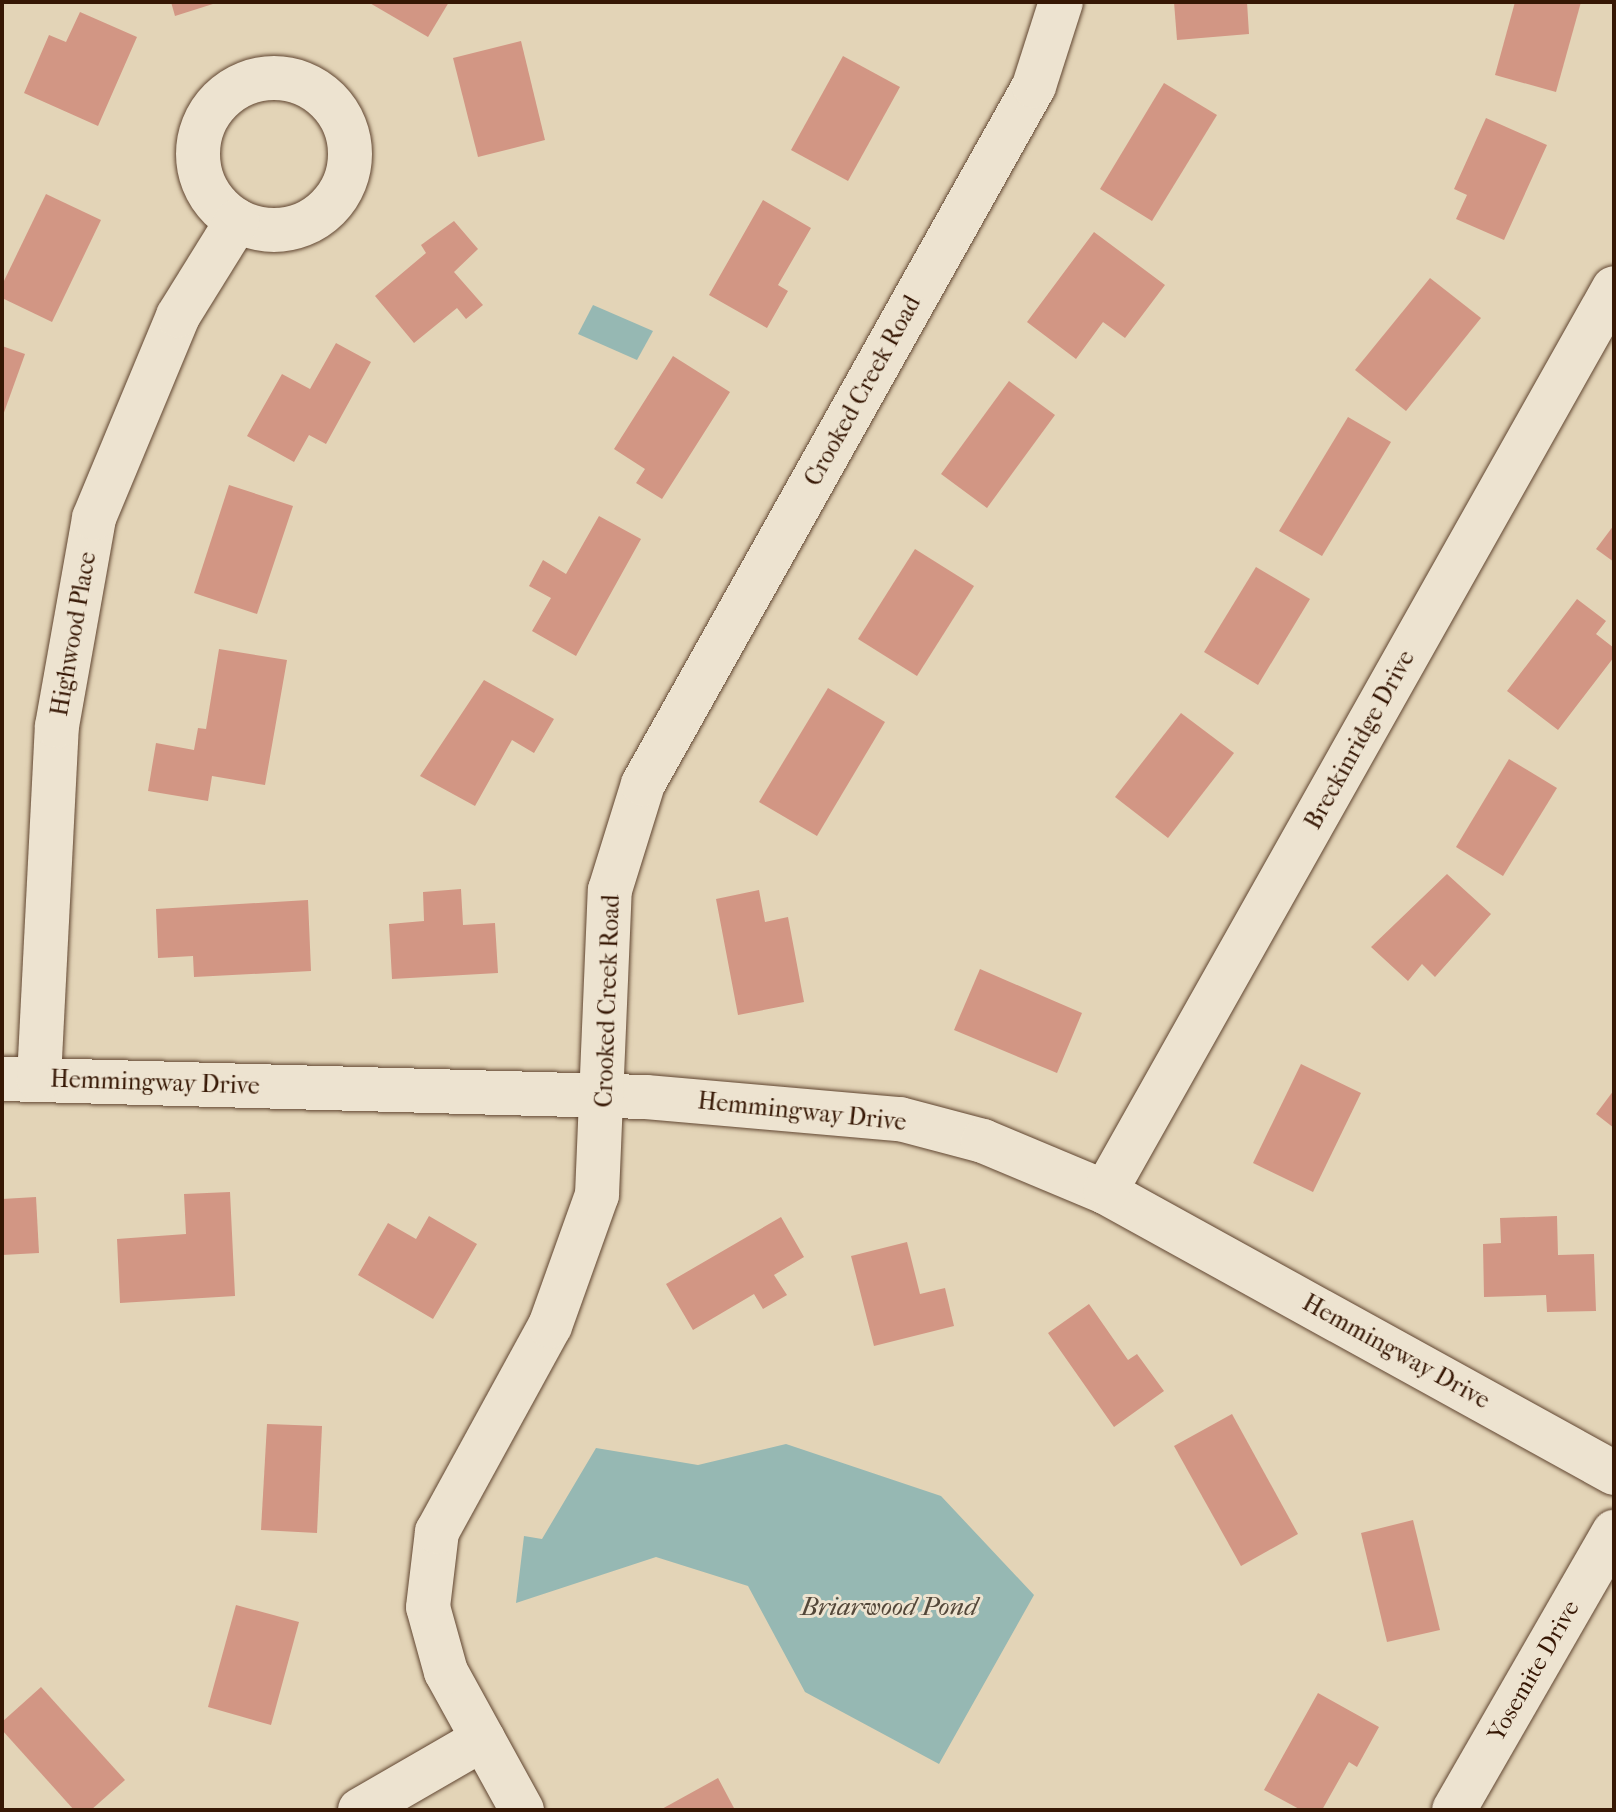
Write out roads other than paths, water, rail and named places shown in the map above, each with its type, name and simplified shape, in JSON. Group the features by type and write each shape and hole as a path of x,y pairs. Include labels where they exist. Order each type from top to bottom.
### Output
{"street":[{"name":"Crooked Creek Road","path":"522,1810 446,1672 428,1607 437,1532 550,1326 583,1244 597,1195 610,890 643,784 1034,86 1061,2"},
{"name":"Highwood Place","path":"21,1079 57,726 94,518 178,316 237,221"},
{"name":"Breckinridge Drive","path":"1105,1192 1614,288"},
{"name":"Hemmingway Drive","path":"21,1079 603,1095 900,1119 983,1141 1105,1192 1614,1473"},
{"name":"Yosemite Drive","path":"1454,1810 1614,1532"},
{"path":"360,1810 483,1739"}],"water":[{"path":"593,305 653,331 637,360 578,334"},
{"name":"Briarwood Pond","path":"786,1444 941,1496 1034,1595 939,1764 805,1692 748,1586 656,1557 516,1603 524,1536 542,1539 596,1448 698,1465"}]}
